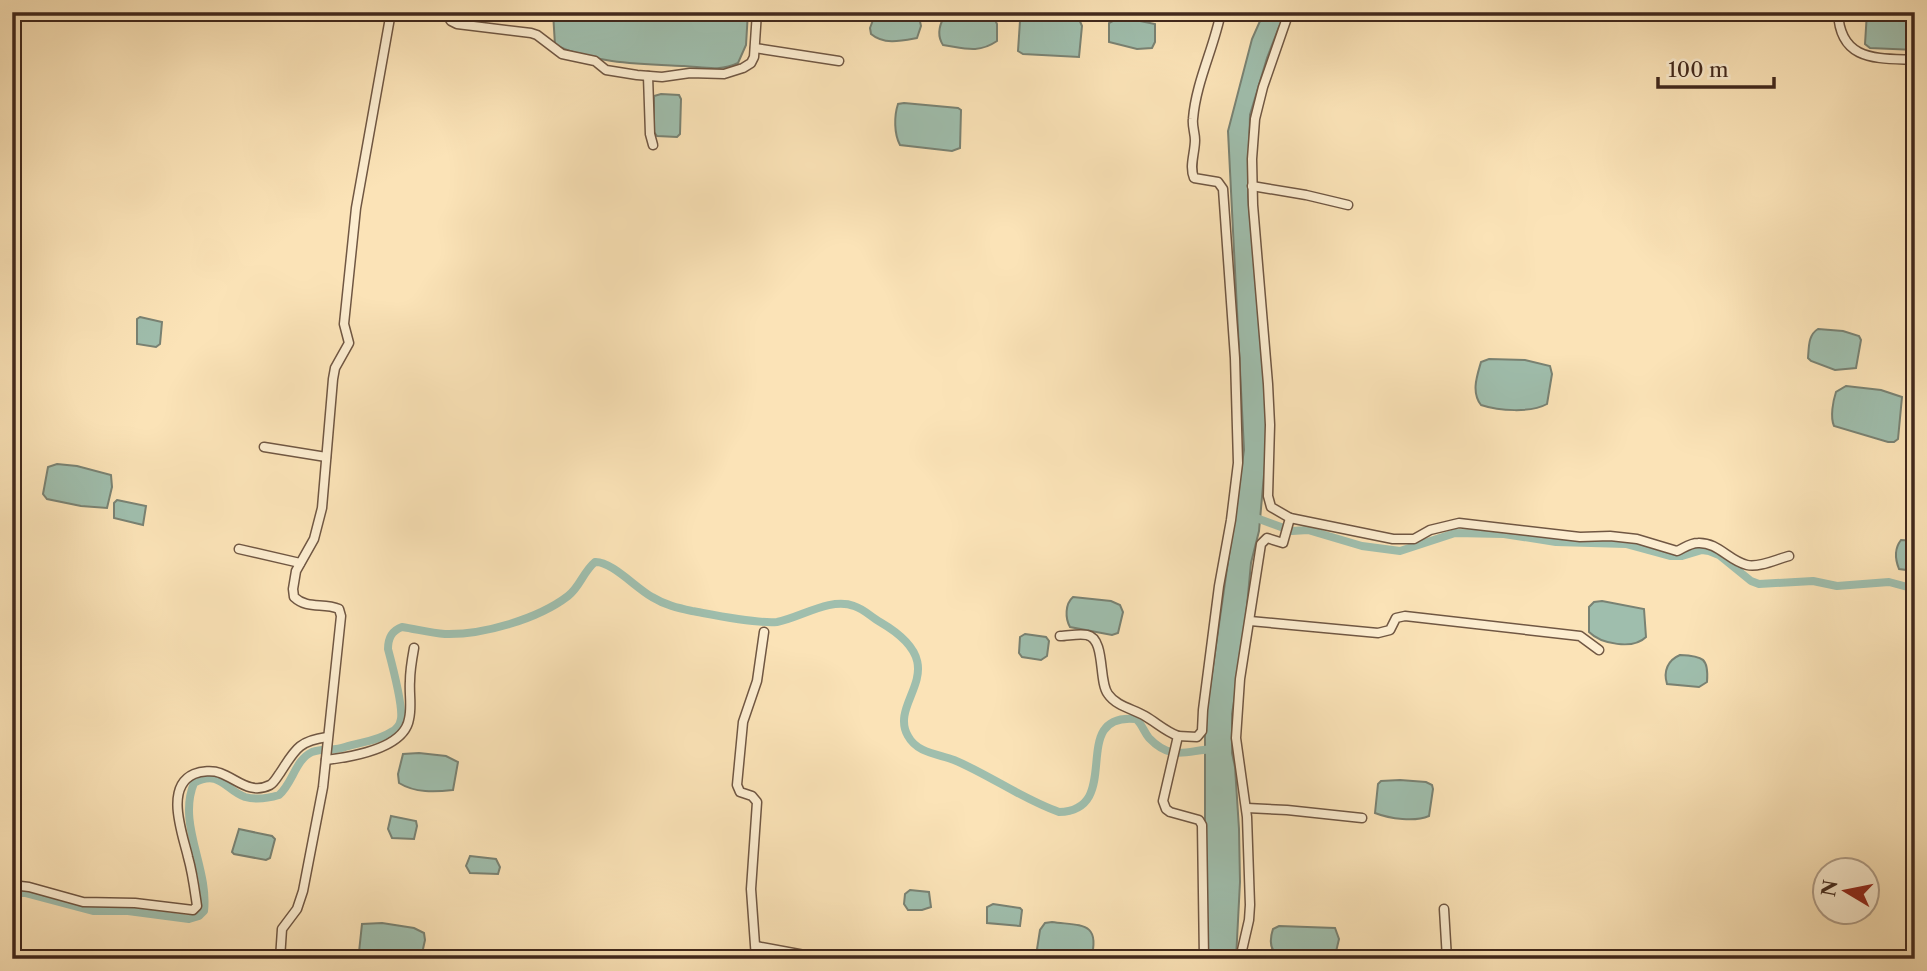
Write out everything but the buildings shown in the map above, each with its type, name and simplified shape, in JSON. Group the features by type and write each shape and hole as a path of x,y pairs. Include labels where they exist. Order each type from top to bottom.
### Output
{"street":[{"path":"280,959 282,929 298,909 303,891 326,758 341,616 339,608 307,606 294,597 294,578 320,523 333,379 335,368 349,343 345,324 356,208 391,12"},
{"path":"445,12 454,23 537,35 562,54 595,61 606,69 662,77 690,73 723,75 751,63 755,48 757,12"},
{"path":"1060,636 1092,637 1098,645 1104,690 1111,699 1142,714 1177,739 1197,737 1202,732 1219,586 1238,463 1235,358 1223,189 1218,182 1194,178 1192,168 1196,98 1221,12"},
{"path":"1289,12 1255,119 1252,186 1267,372 1268,496 1271,507 1289,519 1393,539 1414,539 1441,526 1471,524 1580,537 1637,539 1677,551 1693,543 1706,544 1717,547 1747,565 1789,556"},
{"path":"1838,12 1841,36 1861,54 1915,60"},
{"path":"755,48 839,61"},
{"path":"648,76 650,134 653,145"},
{"path":"1252,186 1348,205"},
{"path":"264,447 326,457"},
{"path":"1240,959 1250,905 1247,808 1236,738 1240,680 1261,544 1267,538 1283,543 1289,519"},
{"path":"239,549 300,563"},
{"path":"1250,621 1378,633 1390,630 1399,616 1412,616 1580,636 1599,650"},
{"path":"756,959 751,889 757,802 752,796 740,792 737,785 743,722 757,681 764,632"},
{"path":"326,758 371,751 384,746 406,730 414,648"},
{"path":"12,885 83,902 135,903 193,910 197,906 196,899 179,825 178,807 180,791 186,779 200,771 217,772 247,788 272,785 299,746 313,739 327,740"},
{"path":"1177,739 1164,806 1170,811 1199,820 1203,829 1204,959"},
{"path":"1247,808 1362,818"},
{"path":"1444,909 1447,959"},
{"path":"755,946 826,959"}],"shaded area":[{"path":"553,12 748,12 746,45 738,63 718,68 602,59 555,45"},
{"path":"876,12 909,12 919,17 921,26 917,38 881,40 871,34 870,28"},
{"path":"956,12 993,16 997,24 997,41 977,49 943,45 939,35 941,24 944,17"},
{"path":"1264,12 1288,12 1267,58 1250,115 1248,196 1264,368 1267,441 1259,531 1251,563 1244,638 1232,714 1240,882 1236,959 1205,959 1205,722 1244,450 1228,131 1252,39"},
{"path":"1867,12 1915,12 1915,50 1870,48 1865,44"},
{"path":"1048,14 1079,19 1082,26 1079,57 1023,54 1018,51 1020,21"},
{"path":"1120,17 1155,24 1155,42 1152,48 1137,49 1109,42 1109,23"},
{"path":"679,95 681,99 680,134 677,137 657,136 654,132 654,96"},
{"path":"898,104 961,110 960,148 952,151 900,145 896,114"},
{"path":"140,317 162,322 160,344 156,347 137,344 137,319"},
{"path":"1818,329 1843,331 1859,336 1861,340 1856,368 1835,370 1808,358 1811,338"},
{"path":"1489,359 1525,360 1550,366 1552,374 1547,404 1532,409 1515,410 1481,405 1476,395 1477,378 1481,362"},
{"path":"1846,386 1881,390 1902,397 1898,439 1888,442 1834,426 1832,414 1836,392"},
{"path":"57,464 111,475 112,487 107,508 47,499 43,494 48,467"},
{"path":"117,500 146,506 143,525 114,518 114,503"},
{"path":"1901,540 1915,541 1915,571 1899,569 1896,554"},
{"path":"1073,597 1111,601 1120,605 1123,612 1118,633 1112,635 1070,627 1067,611 1068,603"},
{"path":"1594,602 1644,609 1646,637 1633,643 1617,644 1601,640 1589,632 1589,607"},
{"path":"1025,634 1046,637 1049,641 1047,656 1041,660 1022,657 1019,653 1020,637"},
{"path":"1680,655 1703,660 1707,668 1707,682 1699,687 1667,684 1668,666"},
{"path":"403,754 446,756 458,762 453,790 418,790 399,783 398,774"},
{"path":"1400,780 1432,785 1429,816 1402,819 1375,813 1378,784 1381,781"},
{"path":"391,816 416,821 414,839 392,838 388,829"},
{"path":"239,829 272,836 275,839 270,858 266,860 234,854 232,852"},
{"path":"470,856 496,859 500,867 498,874 470,873 466,866"},
{"path":"910,890 929,892 931,907 908,910 904,904 905,894"},
{"path":"993,904 1020,908 1020,926 987,923 987,907"},
{"path":"382,923 414,928 424,933 421,958 373,959 361,956 359,952 362,924"},
{"path":"1045,923 1080,925 1091,932 1091,959 1056,957 1037,949 1040,930"},
{"path":"1279,926 1335,928 1339,939 1335,956 1331,959 1299,960 1279,956 1273,951 1271,942 1273,929"}],"waterway":[{"path":"1251,516 1292,531 1308,530 1362,546 1400,551 1455,533 1504,534 1556,542 1626,544 1670,556 1709,551 1719,555 1751,581 1759,584 1813,581 1837,586 1889,582 1915,589"},
{"path":"12,893 25,893 93,911 128,911 189,919 199,916 204,911 204,895 189,814 194,783 210,778 249,798 279,795 302,760 312,752 375,739 398,727 401,719 400,705 388,649 395,631 402,627 460,634 509,624 541,612 568,596 595,562 608,566 662,602 723,617 777,622 835,604 861,609 903,639 915,654 918,669 916,683 906,709 904,723 912,742 1059,812 1079,807 1089,796 1104,730 1115,721 1136,719 1149,738 1165,750 1180,753 1214,749"}]}
